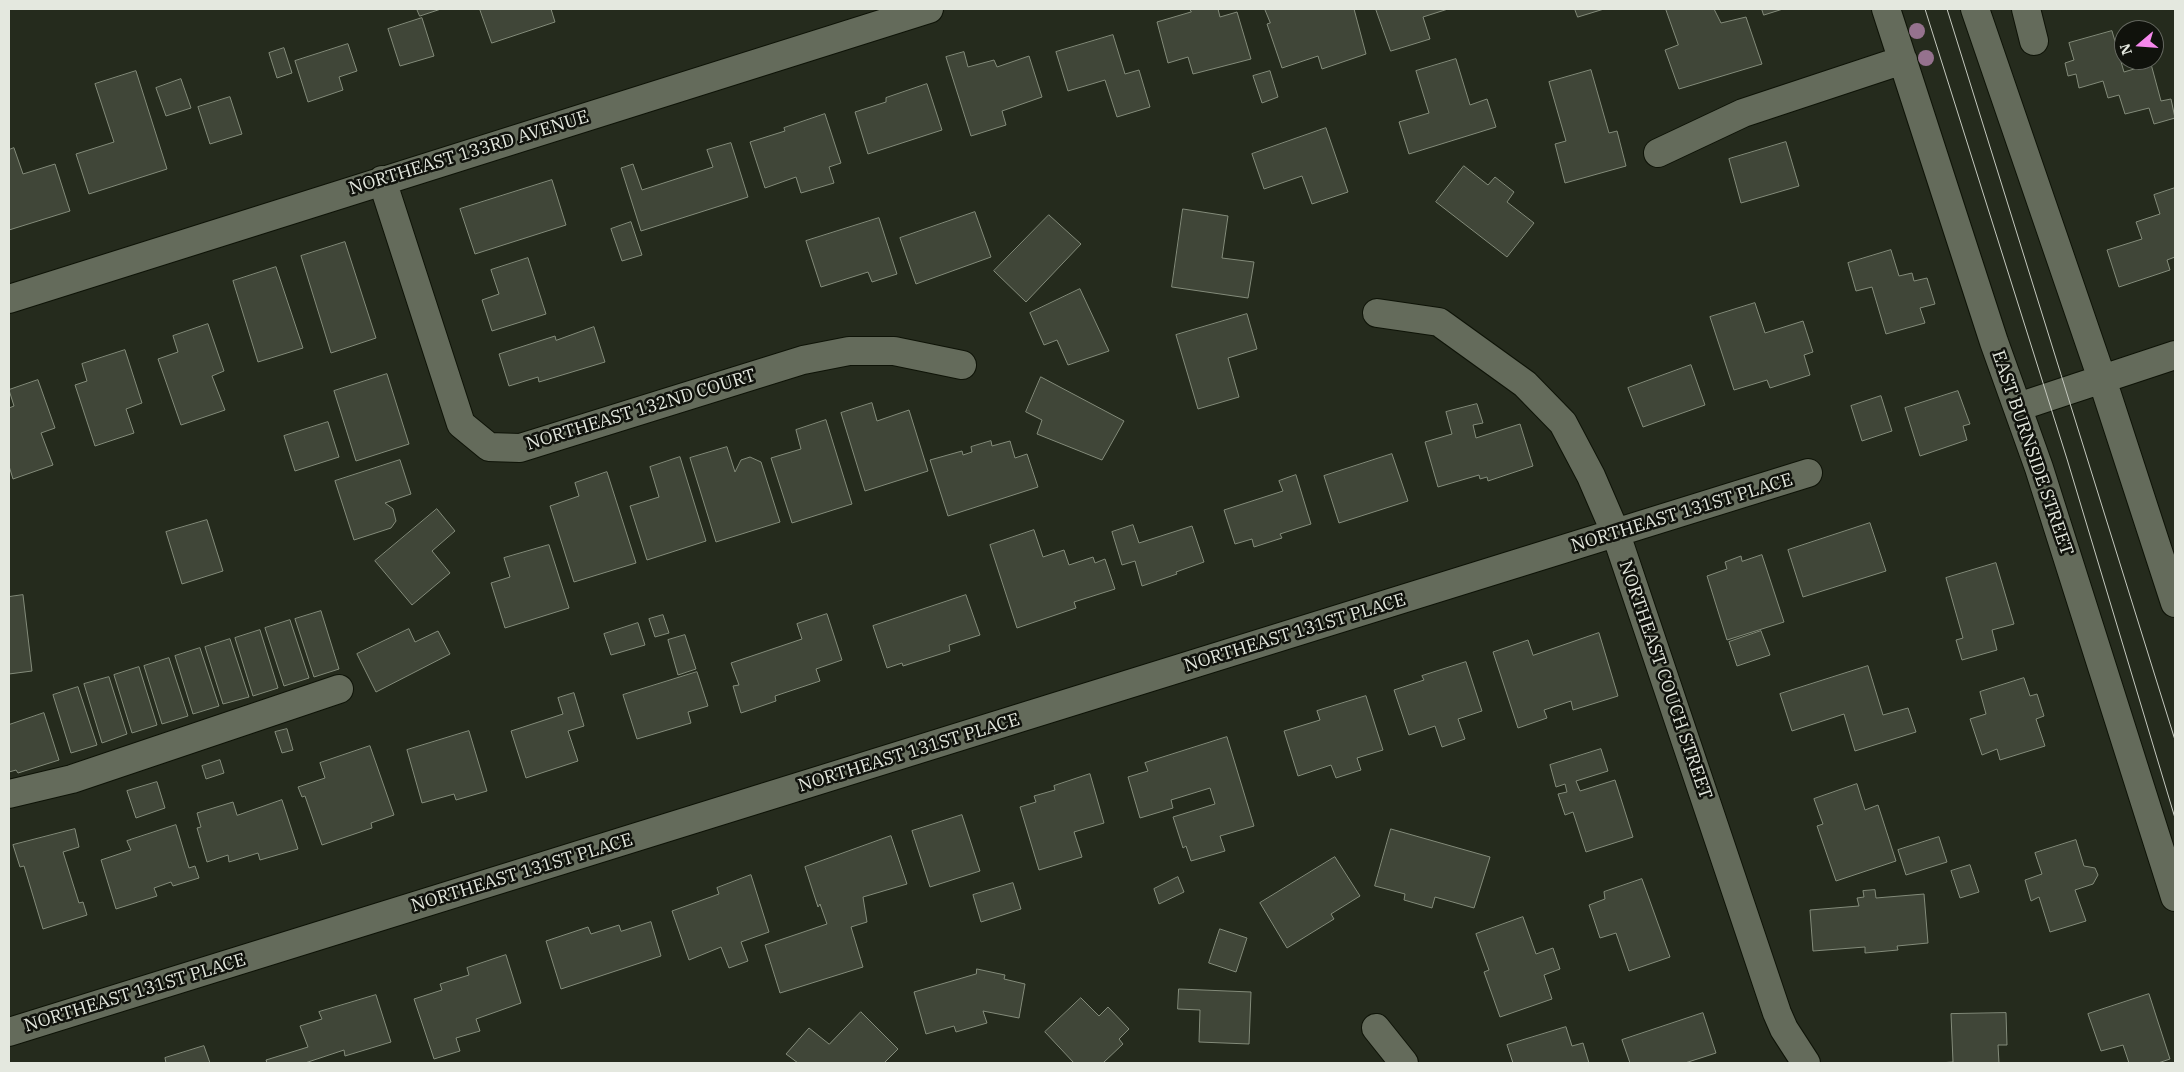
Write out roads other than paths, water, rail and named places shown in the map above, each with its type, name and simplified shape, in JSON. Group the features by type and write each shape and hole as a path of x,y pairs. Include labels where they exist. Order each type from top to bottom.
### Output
{"street":[{"name":"NORTHEAST 133RD AVENUE","path":"9,299 929,9"},
{"name":"EAST BURNSIDE STREET","path":"1886,9 1994,342 2039,468 2175,898"},
{"path":"1975,9 2102,379 2175,603"},
{"path":"2026,9 2034,40"},
{"path":"1658,153 1743,113 1903,60"},
{"name":"NORTHEAST 132ND COURT","path":"382,180 461,424 489,447 520,448 803,360 849,350 894,351 962,365"},
{"name":"NORTHEAST COUCH STREET","path":"1377,313 1439,322 1524,384 1563,423 1590,476 1616,534 1777,1012 1784,1029 1806,1063"},
{"path":"2018,407 2175,355"},
{"name":"NORTHEAST 131ST PLACE","path":"9,1032 1808,473"},
{"path":"9,794 72,779 339,689"},
{"path":"1376,1028 1404,1063"}],"tram line":[{"path":"1925,9 2067,459 2175,818"},
{"path":"1947,9 2175,740"}]}
